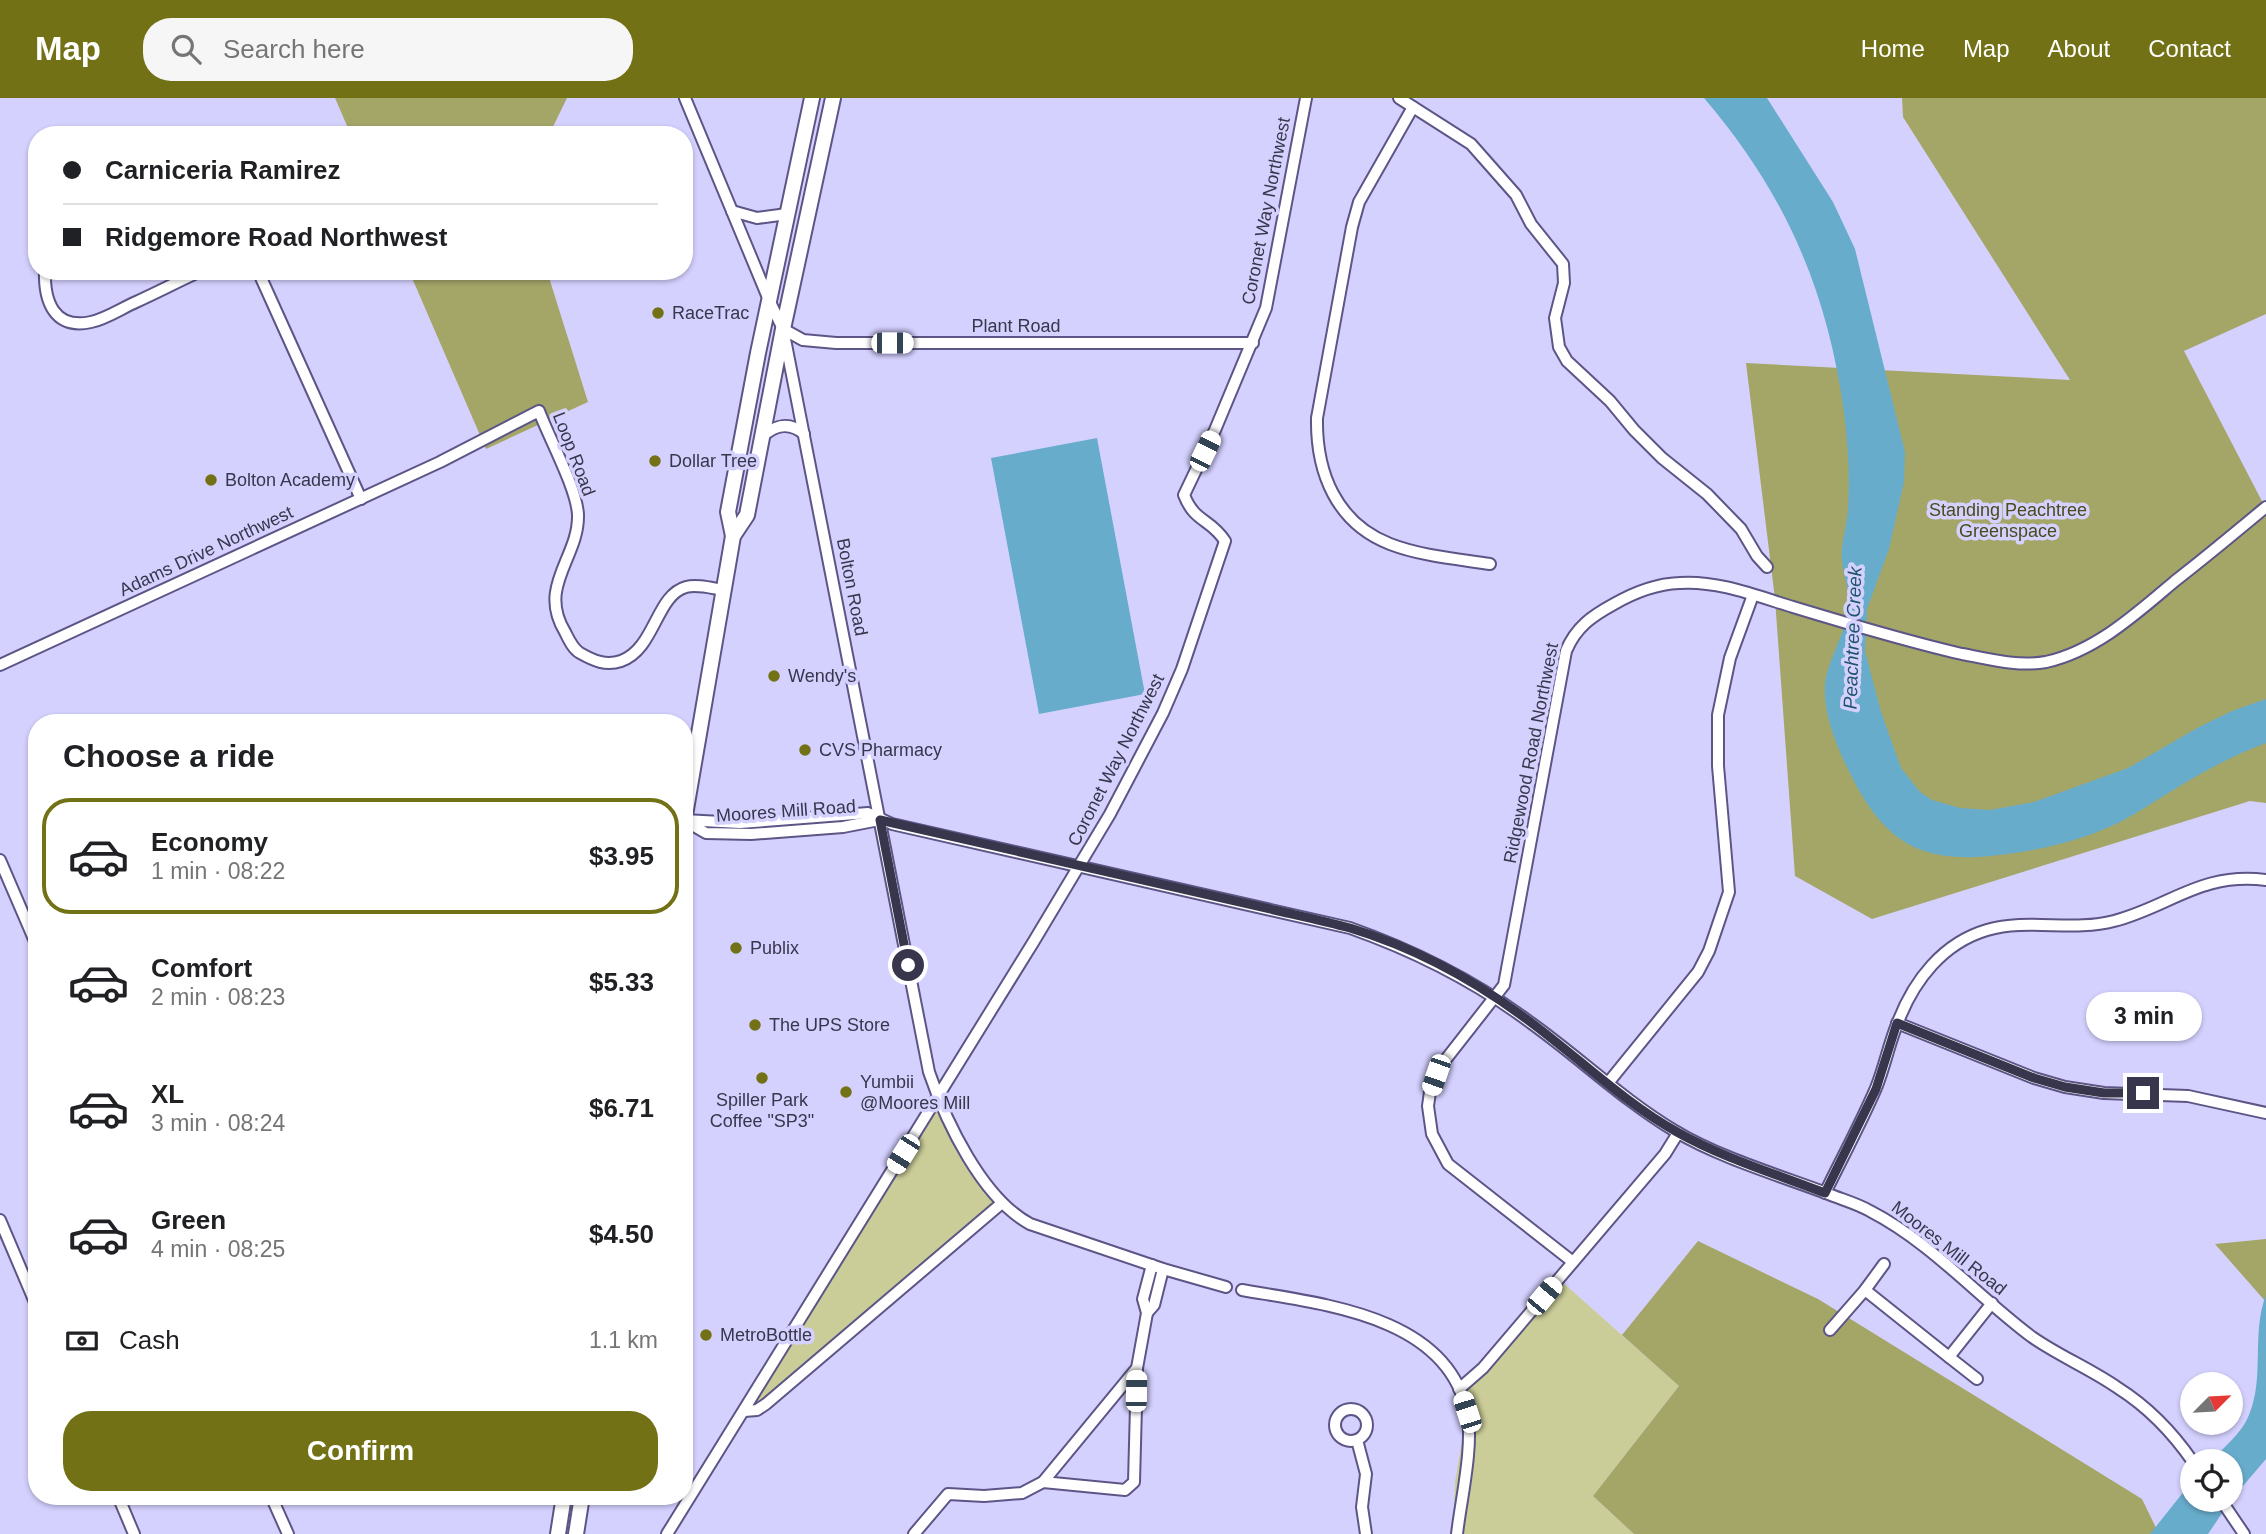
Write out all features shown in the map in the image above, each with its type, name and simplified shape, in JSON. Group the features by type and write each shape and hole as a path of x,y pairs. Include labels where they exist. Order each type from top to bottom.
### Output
{"main road":[{"path":"693,768 733,536 728,512 812,98"},
{"path":"733,536 747,515 783,329 833,98"},
{"path":"558,1534 563,1505"},
{"path":"576,1534 581,1505"}],"street":[{"name":"Bolton Road","path":"685,98 783,329 929,1072 938,1098 968,1156 1014,1216 1030,1224 1163,1269 1226,1287"},
{"name":"Coronet Way Northwest","path":"693,1492 1080,866 1163,713 1182,668 1225,541 1217,529 1197,517 1184,495 1266,309 1306,98"},
{"path":"1399,98 1471,144 1516,195 1531,224 1563,264 1564,283 1555,318 1559,347 1567,361 1610,401 1662,458 1707,494 1741,529 1767,567"},
{"path":"1413,107 1359,202 1317,418 1316,443 1329,487 1350,515 1376,537 1404,549 1490,564"},
{"path":"732,211 757,218 787,214"},
{"path":"45,280 45,294 51,307 62,318 76,323 98,320 182,280"},
{"path":"262,280 361,499"},
{"name":"Plant Road","path":"783,329 803,340 836,343 1253,343"},
{"name":"Adams Drive Northwest","path":"0,665 440,462 538,411"},
{"name":"Loop Road","path":"538,411 576,499 578,517 574,535 554,594 561,627 576,651 600,663 615,663 630,658 642,646 674,594 685,587 723,590"},
{"path":"762,437 782,426 796,428 804,434"},
{"name":"Ridgewood Road Northwest","path":"1573,1262 1456,1172 1441,1154 1432,1134 1429,1106 1436,1075 1504,985 1566,651 1572,637 1584,623 1596,613 1631,594 1658,585 1702,583 1753,595 1868,630 2002,662 2031,664 2059,658 2094,643 2122,625 2266,507"},
{"path":"1608,1083 1698,972 1727,904 1730,879 1718,766 1718,715 1730,658 1753,595"},
{"name":"Moores Mill Road","path":"693,826 706,833 751,834 832,828 880,820 1350,928 1385,941 1432,961 1494,996 1644,1112 1678,1133 1867,1209 1898,1226 2031,1336 2139,1403 2158,1420 2182,1449"},
{"path":"1,862 28,925"},
{"path":"1825,1193 1876,1089 1897,1023 1917,983 1944,952 1973,935 2004,926 2096,925 2132,915 2180,893 2214,882 2266,880"},
{"path":"1897,1023 2034,1078 2065,1087 2104,1093 2188,1096 2266,1114"},
{"path":"1459,1389 1483,1368 1665,1154 1678,1133"},
{"path":"744,1411 766,1404 1002,1203"},
{"path":"0,1220 28,1286"},
{"path":"1830,1330 1884,1264"},
{"path":"1043,1482 1125,1490 1134,1482 1137,1368 1147,1313 1143,1299 1152,1265"},
{"path":"1147,1313 1154,1305 1163,1269"},
{"path":"1242,1290 1318,1303 1385,1321 1433,1352 1448,1369 1467,1412 1469,1434 1457,1534"},
{"path":"1865,1290 1977,1379"},
{"path":"1949,1357 1992,1303"},
{"path":"914,1534 948,1494 984,1496 1022,1493 1043,1482 1137,1368"},
{"path":"1357,1440 1366,1474 1362,1507 1366,1534"},
{"path":"122,1505 134,1534"},
{"path":"275,1505 288,1534"},
{"name":"Coronet Way Northwest","path":"667,1534 685,1505"},
{"path":"2229,1512 2242,1530"}],"green space":[{"path":"335,98 567,98 553,126 347,126"},
{"name":"Standing Peachtree Greenspace","path":"1902,98 2266,98 2266,314 2184,351 2266,509 2266,803 2250,801 1872,919 1795,876 1775,599 1746,363 2070,380 1903,117"},
{"path":"413,280 550,280 588,402 486,449"},
{"path":"938,1098 1002,1203 751,1411"},
{"path":"2266,1239 2266,1302 2215,1244"},
{"path":"1698,1241 1818,1299 2142,1499 2159,1534 1634,1534 1593,1496 1679,1386 1622,1335"},
{"path":"1560,1280 1679,1386 1593,1496 1634,1534 1453,1534 1455,1482 1462,1441 1463,1410 1453,1388 1482,1375"}],"water":[{"name":"Peachtree Creek","path":"1704,98 1767,98 1833,202 1855,249 1905,452 1904,482 1889,549 1867,609 1865,651 1881,712 1901,768 1920,792 1932,800 1960,808 1990,810 2034,802 2128,768 2199,727 2266,699 2266,743 2208,770 2118,823 2087,836 2039,849 1990,856 1939,855 1918,849 1885,826 1858,789 1846,765 1834,736 1826,705 1827,674 1849,608 1842,556 1849,473 1844,412 1826,324 1798,244 1779,207 1758,170"},
{"path":"1097,438 1145,694 1039,714 991,458"},
{"path":"2266,1295 2266,1459 2243,1486 2243,1449 2223,1449 2236,1435 2244,1435 2244,1425 2254,1401 2262,1310"},
{"path":"2180,1496 2180,1512 2223,1512 2208,1534 2150,1534"}],"place":[{"name":"RaceTrac","path":"658,313"},
{"name":"Dollar Tree","path":"655,461"},
{"name":"Bolton Academy","path":"211,480"},
{"name":"Wendy's","path":"774,676"},
{"name":"CVS Pharmacy","path":"805,750"},
{"name":"Publix","path":"736,948"},
{"name":"The UPS Store","path":"755,1025"},
{"name":"Spiller Park Coffee \"SP3\"","path":"762,1078"},
{"name":"Yumbii @Moores Mill","path":"846,1092"},
{"name":"MetroBottle","path":"706,1335"}],"route":[{"path":"908,965 880,820 1350,928 1385,941 1423,957 1494,996 1644,1112 1678,1133 1825,1193 1876,1089 1897,1023 2034,1078 2065,1087 2104,1093 2143,1093"}]}
